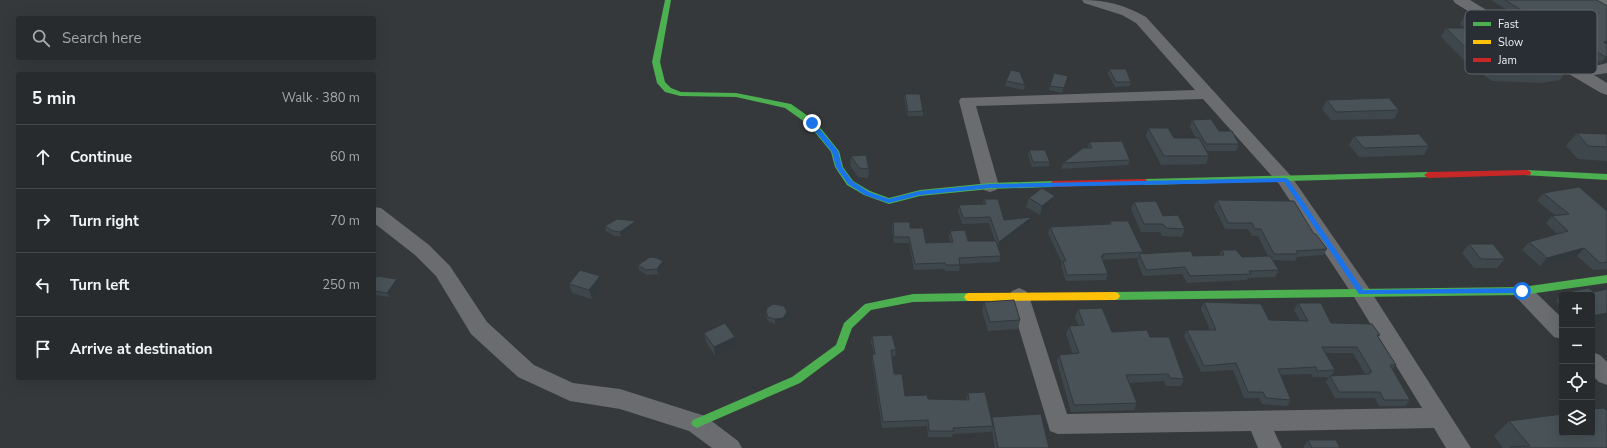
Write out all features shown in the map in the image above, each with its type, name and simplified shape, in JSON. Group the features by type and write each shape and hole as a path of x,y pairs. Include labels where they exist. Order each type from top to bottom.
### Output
{"street":[{"path":"668,0 656,62 660,83 668,90 680,94 736,95 788,106 812,123 835,151 839,167 850,183 867,193 889,201 920,193 990,186 1528,173 1607,177"},
{"path":"1089,0 1112,3 1141,20 1285,180 1361,292 1459,448"},
{"path":"1460,0 1479,10"},
{"path":"1474,0 1491,10"},
{"path":"1598,0 1607,5"},
{"path":"1595,74 1607,90"},
{"path":"1597,74 1607,80"},
{"path":"990,186 967,101 1209,94"},
{"path":"376,215 422,250 443,271 479,328 526,371 570,392 620,399 697,423 730,448"},
{"path":"697,423 796,380 840,348 848,326 868,307 913,298 1522,291 1607,279"},
{"path":"1522,291 1559,328"},
{"path":"1019,296 1058,424 1440,418"},
{"path":"1595,364 1607,376"},
{"path":"1258,420 1270,448"}],"building":[{"path":"1505,0 1597,0 1607,6 1607,41 1604,42 1607,44 1607,56 1606,57 1597,52 1597,10 1521,10"},
{"path":"1446,28 1465,28 1465,47"},
{"path":"1109,69 1126,69 1131,82 1116,82"},
{"path":"1011,70 1020,72 1025,85 1006,81"},
{"path":"1054,73 1068,76 1064,88 1050,86"},
{"path":"905,94 920,94 923,111 908,112"},
{"path":"1389,98 1399,110 1336,112 1327,100"},
{"path":"1211,119 1219,131 1232,131 1239,144 1206,144 1192,120"},
{"path":"1148,128 1168,128 1174,138 1199,138 1209,156 1164,156"},
{"path":"1577,133 1607,134 1607,147 1588,146"},
{"path":"1419,134 1429,146 1364,148 1354,136"},
{"path":"1122,141 1130,160 1063,163 1083,148 1092,148 1089,142"},
{"path":"1029,150 1045,150 1050,162 1033,162"},
{"path":"866,155 869,169 859,168 851,156"},
{"path":"1579,187 1607,211 1607,262 1600,263 1584,248 1547,258 1529,242 1568,231 1552,216 1569,214 1543,193"},
{"path":"1042,188 1055,196 1042,206 1029,198"},
{"path":"984,199 998,199 1004,220 1032,217 999,242 990,217 963,218 959,205 986,204"},
{"path":"1217,200 1294,201 1314,234 1316,234 1327,249 1296,251 1298,254 1274,254 1261,229 1255,229 1252,223 1228,223"},
{"path":"1156,201 1163,216 1178,215 1185,229 1166,228 1163,224 1144,224 1134,202"},
{"path":"617,219 636,221 620,232 613,231 605,226"},
{"path":"1110,221 1128,221 1143,252 1103,254 1104,256 1101,256 1108,274 1067,275 1063,261 1066,261 1050,227 1111,224"},
{"path":"893,222 910,222 910,228 923,228 926,243 953,242 950,231 965,230 968,241 996,241 1001,256 959,258 960,265 946,265 945,263 915,264 909,237 894,237"},
{"path":"1469,244 1493,244 1505,259 1481,259"},
{"path":"1222,250 1236,250 1242,257 1270,256 1279,270 1249,271 1251,274 1190,276 1185,267 1146,270 1139,254 1191,251 1193,256 1224,255"},
{"path":"650,257 663,261 657,269 646,270 638,265"},
{"path":"580,270 600,276 589,290 569,284"},
{"path":"377,276 397,279 387,293 376,291"},
{"path":"1588,288 1594,292 1569,292"},
{"path":"1607,289 1607,313 1595,315 1594,292"},
{"path":"1014,300 1020,320 990,322 984,302"},
{"path":"1204,302 1261,304 1269,320 1308,321 1298,303 1321,303 1331,323 1372,324 1380,335 1377,335 1396,365 1390,365 1410,400 1384,400 1380,392 1339,392 1330,376 1370,374 1369,372 1372,372 1357,347 1322,347 1335,370 1317,371 1316,367 1278,369 1291,400 1266,398 1263,392 1248,392 1236,363 1204,366 1187,330 1216,330"},
{"path":"773,304 784,306 787,312 783,318 775,319 768,317 766,311 767,308"},
{"path":"1102,308 1112,332 1147,330 1150,337 1169,337 1184,379 1170,378 1168,374 1126,375 1137,403 1074,405 1059,355 1079,353 1069,326 1084,325 1078,309"},
{"path":"725,323 735,337 714,347 704,333"},
{"path":"892,335 896,350 891,350 894,374 902,374 905,396 927,395 928,399 969,400 968,393 985,392 993,426 953,428 954,431 929,431 928,420 883,422 872,354 875,354 872,336"},
{"path":"1604,408 1607,411 1607,448 1510,447 1530,446 1509,421 1559,414 1559,436 1595,436 1595,409"},
{"path":"1041,414 1049,448 998,448 992,417"},
{"path":"1308,440 1336,440 1340,448 1312,448"}],"traffic: fast":[{"path":"668,0 656,62 661,83 668,90 680,94 736,95 788,106 812,123 835,151 839,167 850,183 867,193 889,201 920,193 990,186 1053,184"},
{"path":"1527,173 1607,177"},
{"path":"1145,182 1428,175"},
{"path":"1115,296 1522,291 1607,279"},
{"path":"697,423 796,380 840,347 848,326 868,307 913,298 969,297"}],"traffic: slow":[{"path":"969,297 1115,296"}],"traffic: jam":[{"path":"1428,175 1527,173"},
{"path":"1053,184 1145,182"}],"route":[{"path":"812,123 835,151 839,167 850,183 867,193 889,201 920,193 990,186 1285,180 1361,292 1522,291"}]}
